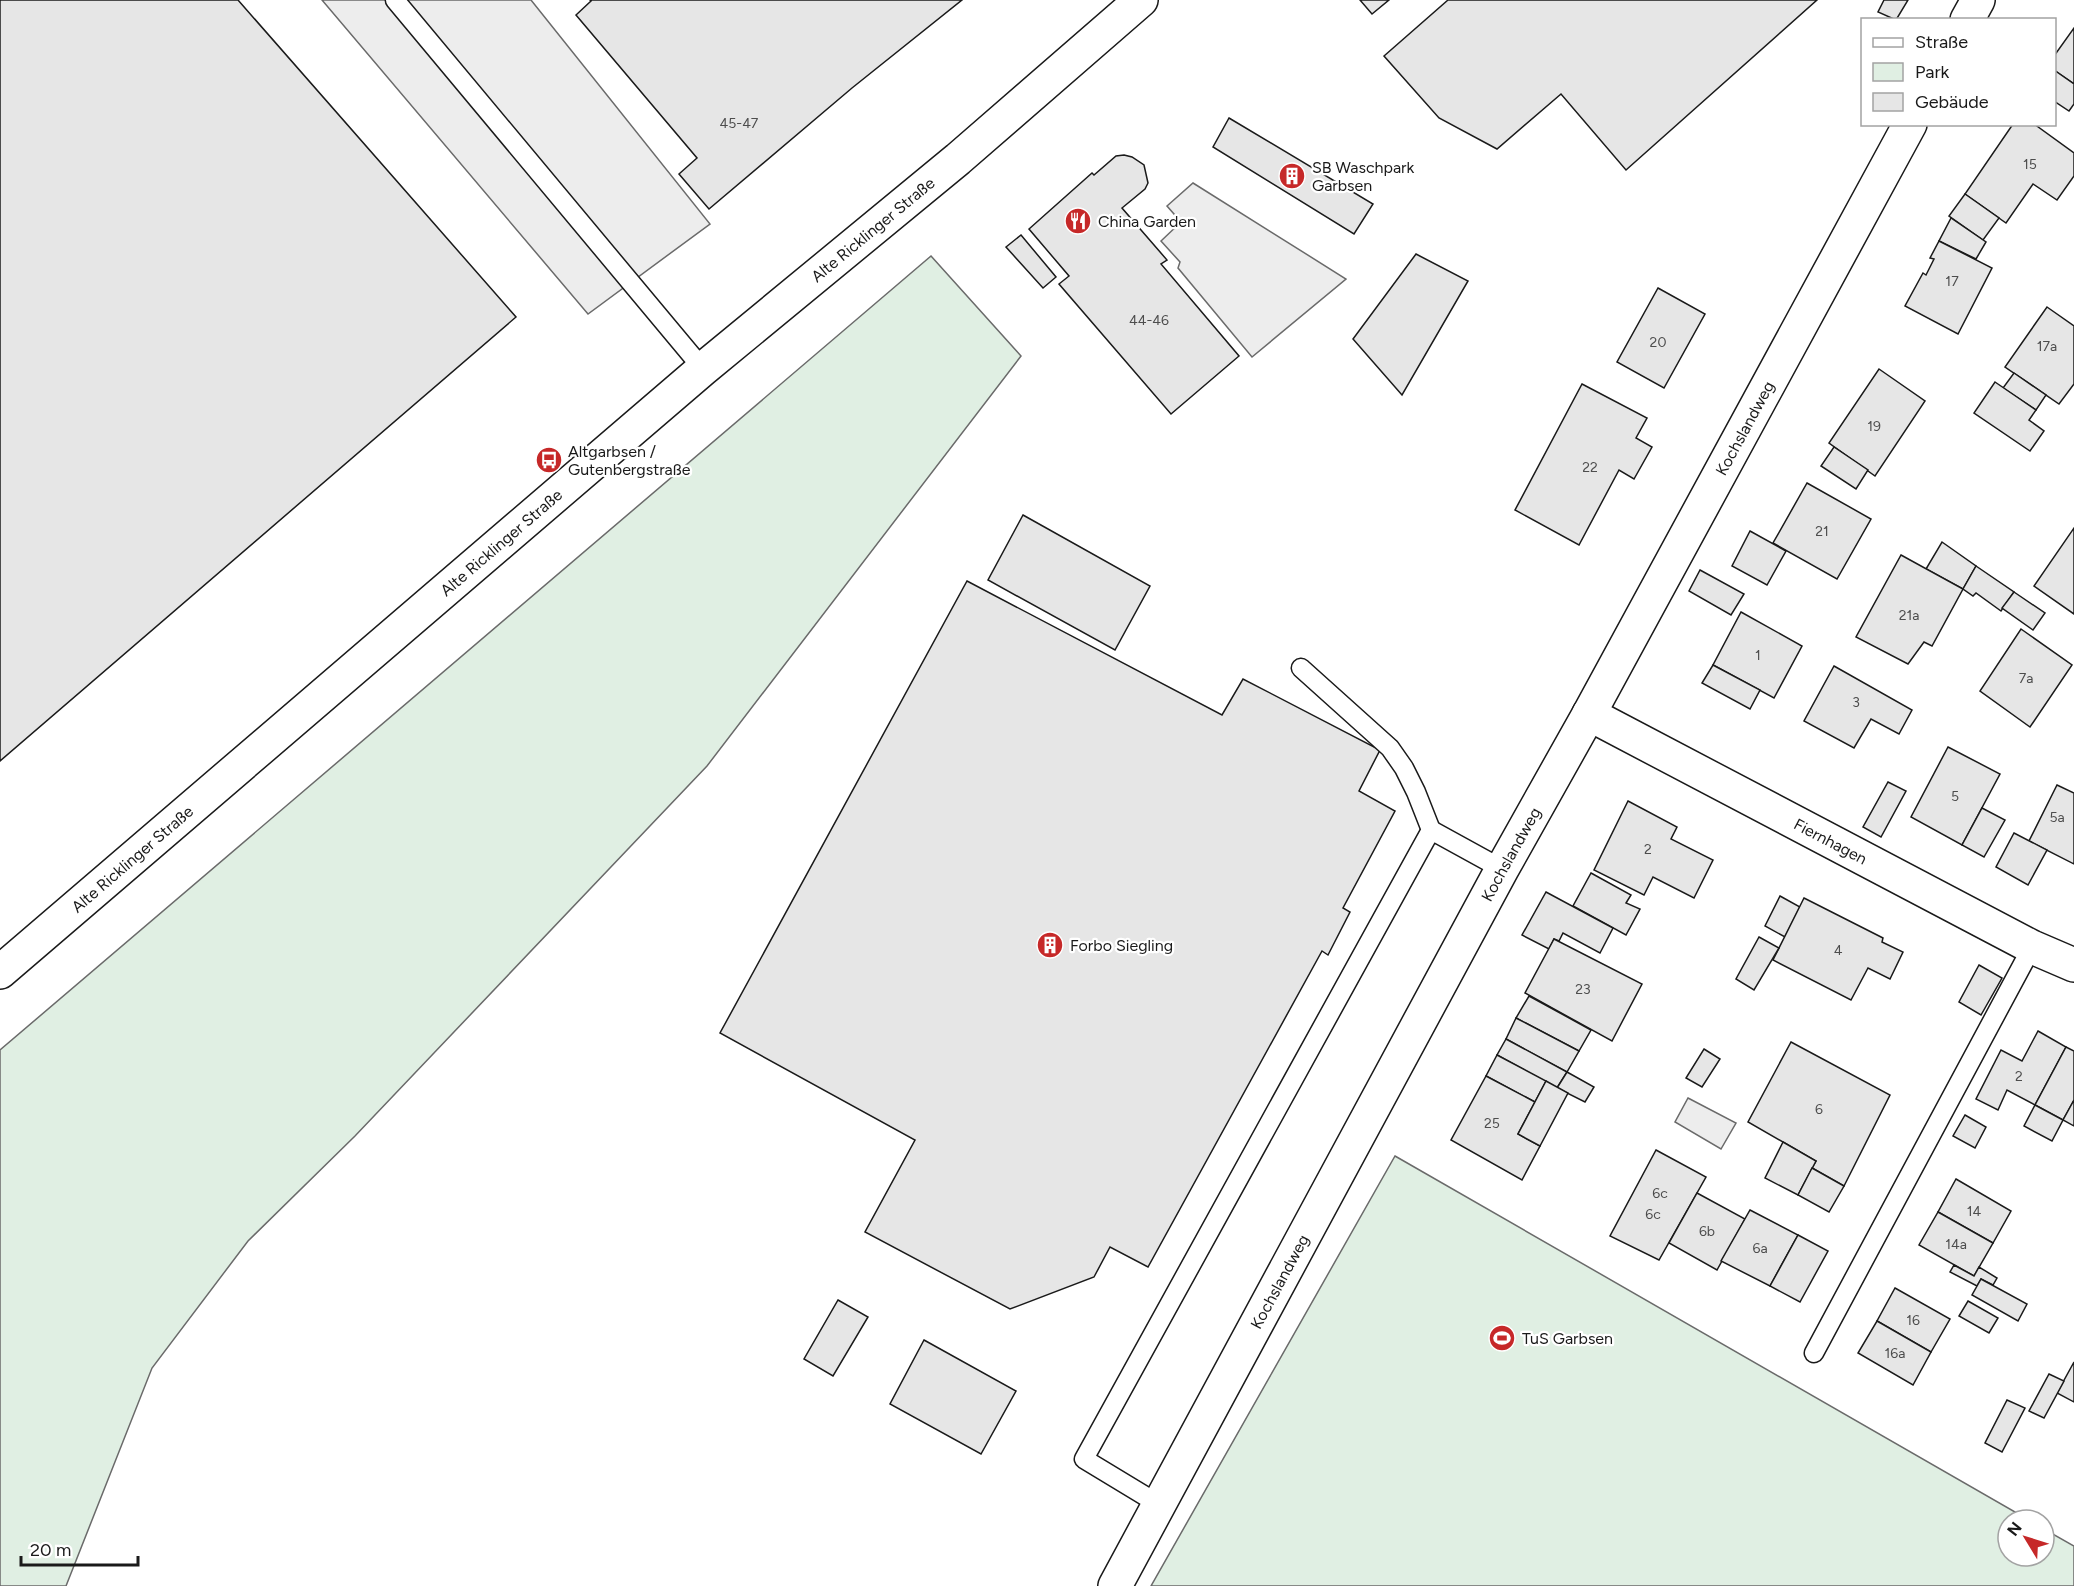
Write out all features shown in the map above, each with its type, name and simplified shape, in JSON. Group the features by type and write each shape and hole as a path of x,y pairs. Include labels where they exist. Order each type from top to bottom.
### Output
{"street":[{"name":"Alte Ricklinger Straße","path":"0,972 703,369 958,159 1141,0"},
{"path":"1968,18 1978,0"},
{"name":"Kochslandweg","path":"1115,1586 1502,869 1589,714 1909,126"},
{"name":"Fiernhagen","path":"1589,714 2032,947 2074,965"}],"lane":[{"path":"395,0 703,369"},
{"path":"1301,668 1390,748 1412,784 1431,830 1502,869"},
{"path":"1160,1505 1084,1460 1431,830"},
{"path":"1814,1353 2032,947"}],"green space":[{"path":"931,256 1021,356 707,766 355,1136 248,1241 152,1368 66,1586 0,1586 0,1050"},
{"name":"TuS Garbsen","path":"1395,1156 2008,1508 1996,1508 1996,1568 2056,1568 2056,1536 2074,1546 2074,1586 1151,1586"}],"shaded area":[{"path":"322,0 531,0 710,224 588,314"},
{"path":"1193,183 1346,279 1252,357 1178,268 1180,262 1161,241 1181,222 1167,206"},
{"path":"1688,1098 1736,1123 1721,1149 1675,1122"}],"building":[{"path":"0,0 238,0 516,317 0,761"},
{"path":"590,0 962,0 852,88 709,209 679,174 697,158 576,15"},
{"path":"1360,0 1389,0 1372,14"},
{"path":"1448,0 1817,0 1626,170 1561,94 1497,149 1439,118 1384,56"},
{"path":"1884,0 1908,0 1897,18 1878,12"},
{"path":"2074,28 2074,84 2056,71 2056,53"},
{"path":"2056,71 2074,84 2074,104 2069,111 2056,102"},
{"name":"SB Waschpark Garbsen","path":"1229,118 1373,204 1354,234 1213,147"},
{"path":"2012,126 2037,126 2074,153 2074,176 2057,200 2033,184 2006,223 1965,194"},
{"path":"1124,155 1144,165 1148,183 1145,189 1122,208 1167,260 1161,264 1239,356 1171,414 1059,284 1069,276 1029,229 1092,173 1094,175 1116,156"},
{"path":"1965,194 1999,218 1983,240 1949,216"},
{"path":"1951,218 1986,242 1976,259 1939,241"},
{"path":"1021,235 1056,277 1043,288 1006,247"},
{"path":"1939,241 1992,268 1958,334 1905,306 1923,273 1926,275 1934,259 1930,258"},
{"path":"1416,254 1468,281 1402,395 1353,339"},
{"path":"1658,288 1705,314 1664,388 1617,362"},
{"path":"2047,307 2074,326 2074,384 2059,404 2005,367"},
{"path":"1879,369 1925,401 1875,476 1829,443"},
{"path":"2014,373 2046,395 2036,410 2003,388"},
{"path":"1995,382 2036,410 2029,420 2044,431 2030,451 1974,413"},
{"path":"1582,384 1647,418 1636,438 1652,447 1634,479 1619,470 1579,545 1515,510"},
{"path":"1834,447 1868,470 1856,489 1821,466"},
{"path":"1807,483 1871,519 1837,579 1773,543"},
{"path":"1023,515 1150,586 1115,650 988,580"},
{"path":"2074,528 2074,614 2034,586"},
{"path":"1750,531 1786,551 1767,585 1732,566"},
{"path":"1942,542 1976,566 1963,589 1926,569"},
{"path":"1901,555 1963,589 1932,646 1924,642 1908,664 1856,637"},
{"path":"1976,566 2014,592 2001,611 1976,593 1973,596 1963,589"},
{"path":"1700,570 1744,594 1731,615 1689,591"},
{"name":"Forbo Siegling","path":"967,581 1222,715 1243,679 1380,750 1359,791 1395,811 1343,908 1350,912 1328,955 1322,951 1148,1267 1110,1247 1094,1277 1010,1309 865,1232 915,1140 720,1033"},
{"path":"2014,592 2045,613 2033,630 2002,608"},
{"path":"1741,612 1802,646 1774,698 1713,665"},
{"path":"2021,629 2072,665 2030,727 1980,691"},
{"path":"1713,665 1760,690 1750,709 1702,683"},
{"path":"1834,666 1912,710 1899,734 1871,719 1854,748 1804,721"},
{"path":"1948,747 2000,774 1962,845 1911,817"},
{"path":"1888,782 1906,791 1881,837 1863,827"},
{"path":"2057,785 2074,793 2074,864 2029,841"},
{"path":"1628,801 1677,827 1671,839 1713,860 1694,898 1653,877 1644,895 1594,870"},
{"path":"1982,808 2005,820 1984,857 1962,845"},
{"path":"2014,833 2047,850 2028,885 1996,867"},
{"path":"1591,873 1631,895 1626,903 1640,909 1626,935 1573,906"},
{"path":"1546,892 1613,928 1600,953 1563,933 1559,941 1554,939 1549,949 1522,935"},
{"path":"1780,896 1800,907 1785,937 1765,926"},
{"path":"1804,898 1883,938 1882,942 1903,952 1890,979 1868,968 1851,1000 1773,960"},
{"path":"1759,937 1779,948 1754,990 1736,979"},
{"path":"1554,939 1642,984 1612,1041 1525,993"},
{"path":"1979,965 2002,978 1981,1015 1959,1002"},
{"path":"1529,996 1591,1030 1579,1051 1516,1018"},
{"path":"1516,1018 1579,1051 1567,1072 1506,1039"},
{"path":"2038,1031 2066,1047 2035,1105 2007,1090 1998,1110 1976,1099 2001,1050 2022,1061"},
{"path":"1506,1039 1567,1072 1557,1088 1497,1055"},
{"path":"1791,1042 1890,1095 1844,1186 1812,1168 1816,1161 1748,1122"},
{"path":"2066,1047 2074,1051 2074,1100 2063,1120 2035,1105"},
{"path":"1704,1049 1720,1059 1702,1087 1686,1078"},
{"path":"1497,1055 1546,1081 1535,1102 1486,1076"},
{"path":"1567,1072 1594,1087 1585,1102 1557,1088"},
{"path":"1486,1076 1535,1102 1518,1134 1540,1146 1522,1180 1451,1140"},
{"path":"1546,1081 1568,1093 1540,1146 1518,1134"},
{"path":"2074,1100 2074,1126 2063,1120"},
{"path":"2035,1105 2063,1120 2052,1141 2024,1126"},
{"path":"1965,1115 1986,1127 1975,1148 1953,1136"},
{"path":"1783,1142 1816,1161 1798,1195 1765,1178"},
{"path":"1656,1150 1706,1177 1659,1260 1610,1236"},
{"path":"1812,1168 1844,1186 1829,1212 1798,1195"},
{"path":"1956,1179 2011,1211 1993,1243 1938,1212"},
{"path":"1697,1193 1745,1219 1717,1270 1669,1243"},
{"path":"1750,1210 1798,1235 1770,1286 1721,1261"},
{"path":"1938,1212 1993,1243 1974,1276 1919,1245"},
{"path":"1798,1235 1828,1251 1800,1302 1770,1286"},
{"path":"1954,1265 1974,1276 1979,1267 1997,1278 1993,1285 1981,1279 1977,1286 1950,1272"},
{"path":"1981,1279 2027,1304 2018,1321 1972,1295"},
{"path":"1895,1288 1950,1319 1931,1352 1877,1321"},
{"path":"838,1300 868,1317 833,1376 804,1359"},
{"path":"1968,1301 1998,1318 1989,1333 1959,1316"},
{"path":"1877,1321 1931,1352 1913,1385 1858,1353"},
{"path":"924,1340 1016,1391 981,1454 890,1404"},
{"path":"2074,1362 2074,1402 2057,1393"},
{"path":"2049,1374 2064,1381 2044,1418 2029,1411"},
{"path":"2007,1400 2025,1408 2002,1452 1985,1443"}],"place":[{"name":"SB Waschpark Garbsen","path":"1292,176"},
{"name":"China Garden","path":"1078,221"},
{"name":"Altgarbsen / Gutenbergstraße","path":"549,460"},
{"name":"Forbo Siegling","path":"1050,945"},
{"name":"TuS Garbsen","path":"1502,1338"}]}
